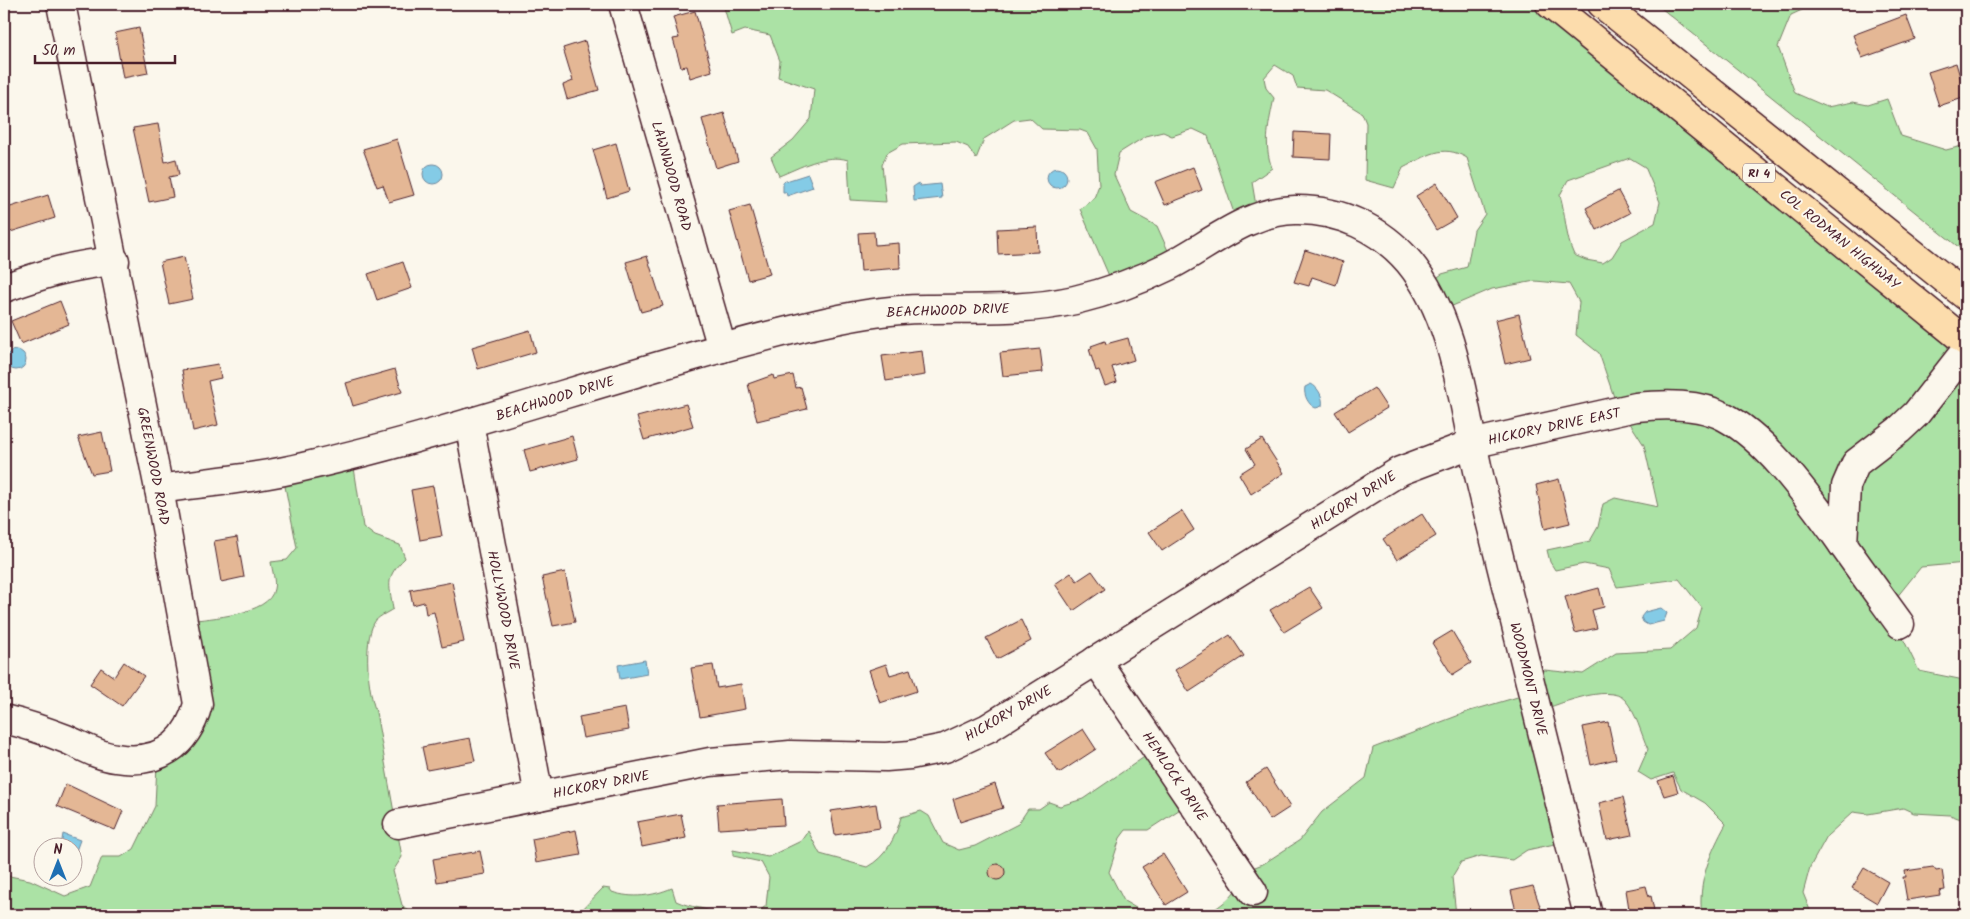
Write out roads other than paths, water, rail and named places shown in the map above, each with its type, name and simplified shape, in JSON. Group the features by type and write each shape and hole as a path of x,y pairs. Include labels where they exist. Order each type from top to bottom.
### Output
{"highway":[{"name":"COL RODMAN HIGHWAY","path":"1550,4 1966,342"},
{"name":"RI 4","path":"1602,4 1966,296"}],"street":[{"name":"GREENWOOD ROAD","path":"4,719 66,739 95,752 115,758 132,760 152,758 166,752 180,740 193,722 198,704 115,261 62,4"},
{"name":"LAWNWOOD ROAD","path":"622,4 722,348"},
{"name":"BEACHWOOD DRIVE","path":"159,489 260,476 306,467 469,423 722,348 850,316 885,311 1021,308 1061,303 1134,282 1174,263 1251,219 1273,212 1294,210 1317,211 1338,216 1372,230 1385,238 1408,261 1429,290 1454,362 1471,444"},
{"path":"4,288 77,264 115,261"},
{"path":"1843,546 1846,486 1856,463 1916,414 1966,350"},
{"name":"HICKORY DRIVE EAST","path":"1471,444 1636,408 1660,405 1684,406 1707,410 1725,417 1761,445 1798,484 1900,624"},
{"name":"HOLLYWOOD DRIVE","path":"469,423 538,796"},
{"name":"HICKORY DRIVE","path":"398,824 710,762 747,757 790,755 886,758 945,748 988,728 1400,471 1471,444"},
{"name":"WOODMONT DRIVE","path":"1471,444 1588,915"},
{"name":"HEMLOCK DRIVE","path":"1096,660 1253,892"}],"water":[{"path":"433,164 440,167 443,174 440,181 433,184 426,181 423,174 426,167"},
{"path":"1053,168 1061,168 1067,174 1067,182 1061,188 1053,188 1047,182 1047,174"},
{"path":"808,174 813,187 787,196 786,192 783,192 783,182"},
{"path":"919,183 920,186 940,184 942,198 914,201 913,187"},
{"path":"12,350 20,350 26,356 26,364 20,370 12,370 6,364 6,356"},
{"path":"1311,384 1320,393 1322,406 1316,408 1307,400 1305,387"},
{"path":"1661,608 1667,613 1664,621 1648,625 1643,622 1641,617 1645,612"},
{"path":"645,660 647,674 620,679 618,665"}]}
